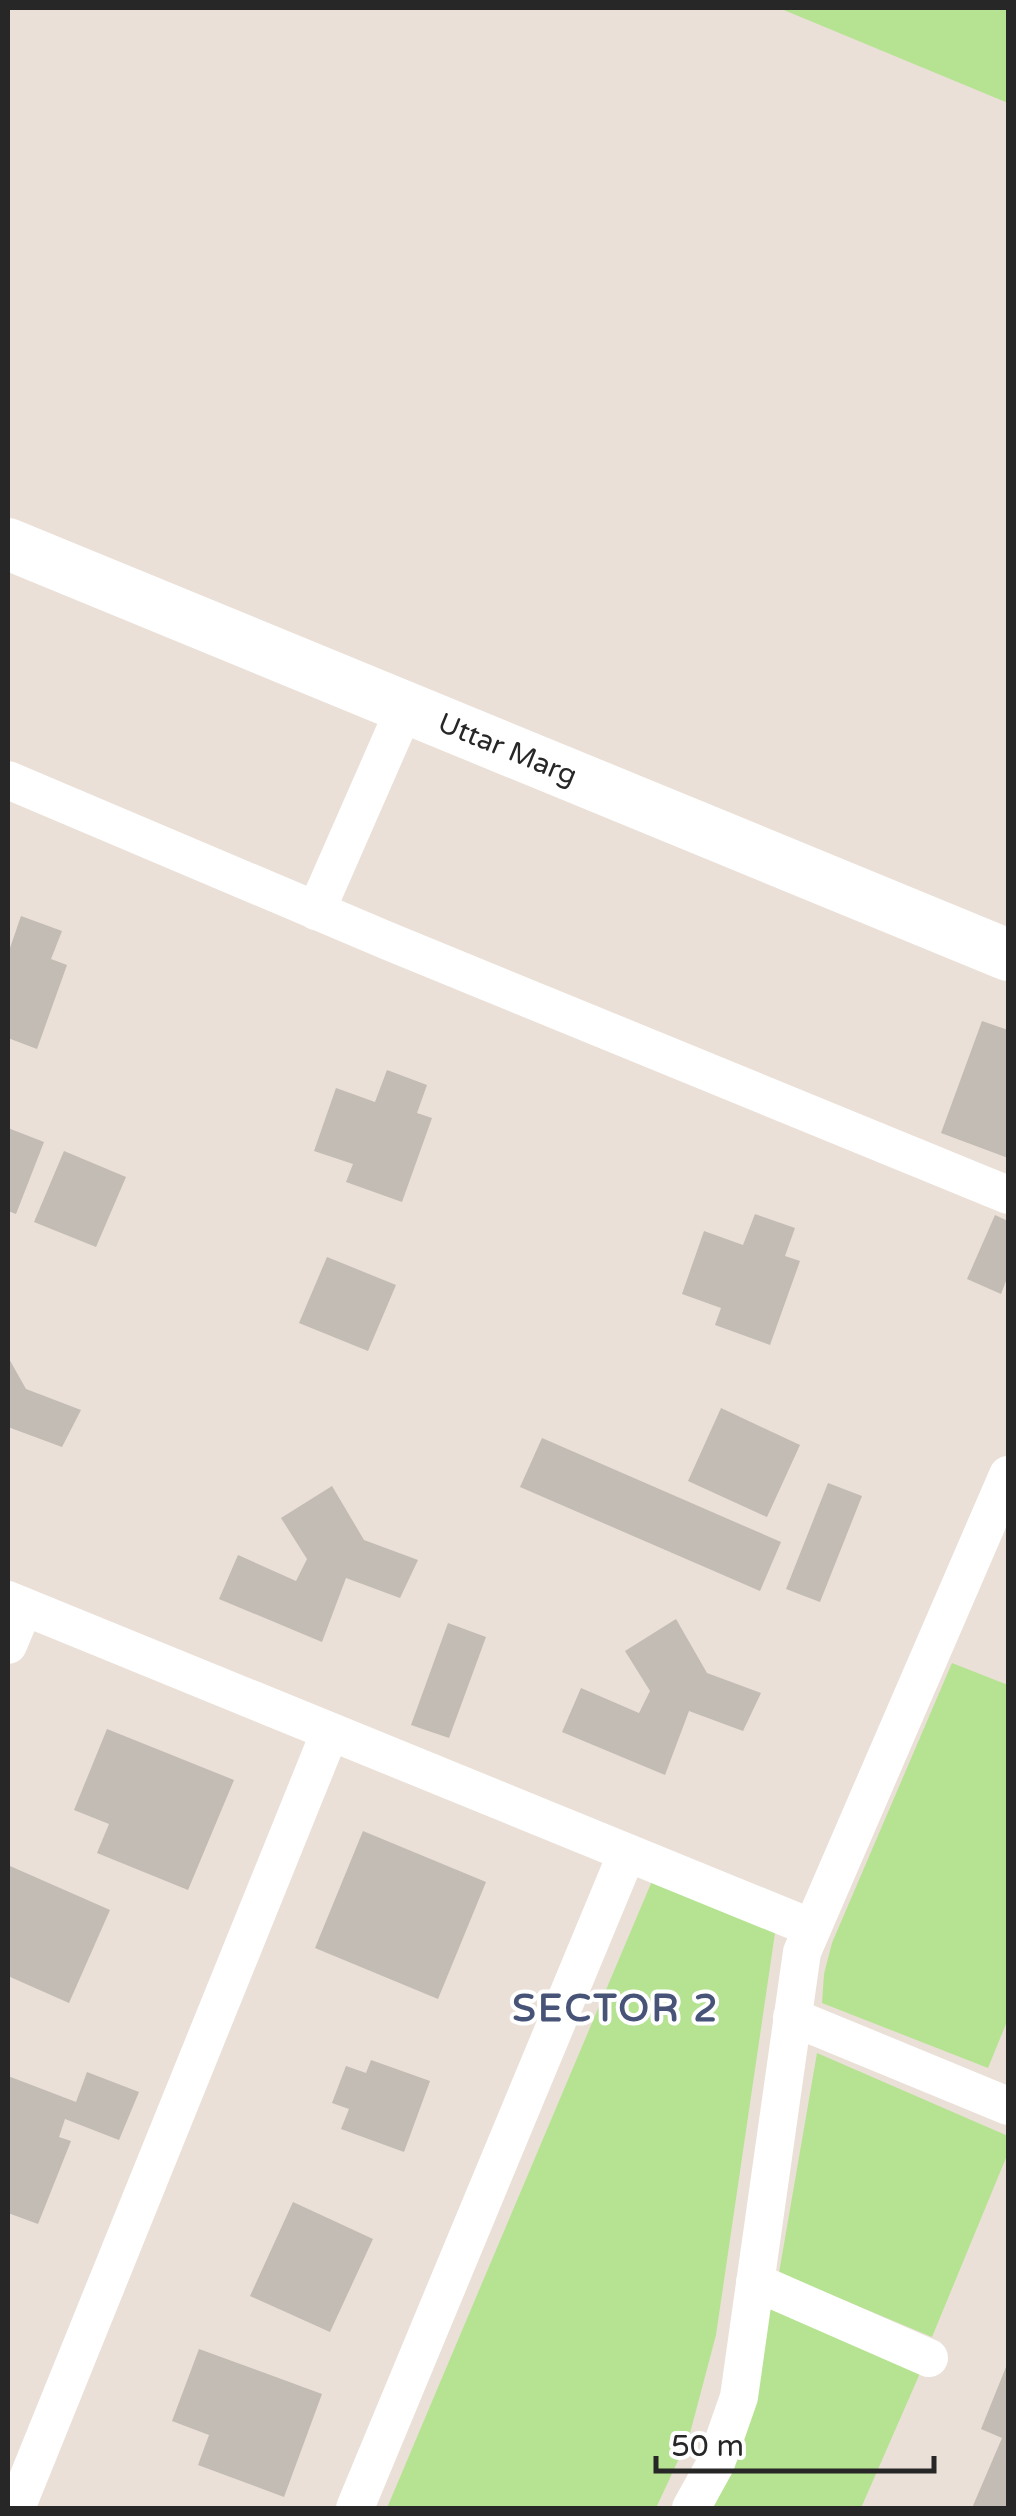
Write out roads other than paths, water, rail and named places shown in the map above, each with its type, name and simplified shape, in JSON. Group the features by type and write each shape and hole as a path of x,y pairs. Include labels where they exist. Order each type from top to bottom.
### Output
{"main road":[{"name":"Uttar Marg","path":"8,544 1008,956"}],"street":[{"path":"316,911 405,708"},
{"path":"8,780 1008,1195"},
{"path":"692,2508 716,2463 739,2397 802,1952 1008,1475"},
{"path":"8,1645 16,1604 812,1928"},
{"path":"16,2508 330,1732"},
{"path":"355,2508 628,1853"},
{"path":"792,2017 1008,2106"},
{"path":"755,2282 929,2358"}],"district":[{"name":"SECTOR 2","path":"616,2009"}]}
